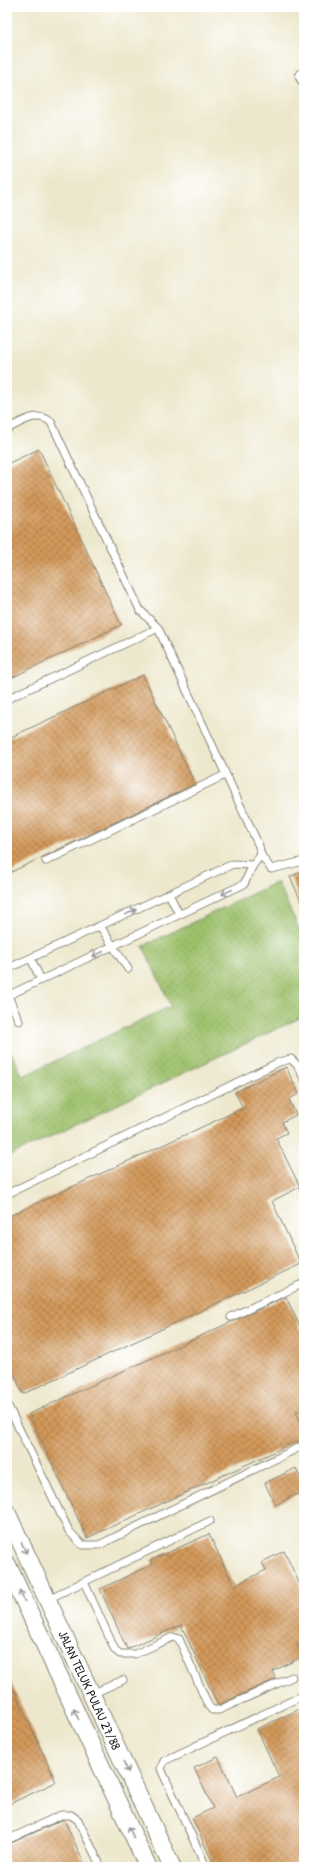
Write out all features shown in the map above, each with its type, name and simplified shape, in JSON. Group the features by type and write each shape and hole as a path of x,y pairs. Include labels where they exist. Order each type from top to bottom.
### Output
{"street":[{"name":"JALAN TELUK PULAU 27/88","path":"7,1513 172,1867"},
{"name":"JALAN TELUK PULAU 27/88","path":"7,1564 148,1867"}],"lane":[{"path":"7,429 32,417 40,416 47,418 52,422 140,610 158,628 259,846 261,856 271,870 304,860"},
{"path":"7,699 158,628"},
{"path":"46,861 225,775"},
{"path":"19,1021 8,996 244,884 253,865 261,856"},
{"path":"7,969 233,864 253,865"},
{"path":"169,894 179,914"},
{"path":"100,926 128,969"},
{"path":"31,959 41,980"},
{"path":"7,1194 279,1062 291,1059 297,1065 304,1078"},
{"path":"231,1317 304,1283"},
{"path":"7,1404 9,1412 70,1531 82,1545 99,1545 304,1445"},
{"path":"48,1599 210,1521"},
{"path":"84,1582 116,1650 120,1654 135,1654 174,1637 179,1640 208,1705 212,1710 219,1710 292,1677"},
{"path":"92,1694 123,1680"},
{"path":"206,1867 161,1769 164,1761 304,1695"},
{"path":"7,1840 61,1815 71,1815 78,1820 101,1867"}],"green space":[{"path":"277,882 304,939 304,1016 7,1157 7,1045 23,1076 171,1006 143,946"}],"building":[{"path":"39,449 121,625 7,680 7,464"},
{"path":"143,675 195,784 7,874 7,739"},
{"path":"304,870 304,907 290,877"},
{"path":"286,1067 299,1094 289,1099 296,1115 282,1122 287,1133 276,1138 300,1187 272,1201 301,1264 23,1394 7,1359 7,1217 243,1108 235,1092"},
{"path":"286,1297 304,1335 304,1408 296,1412 304,1429 304,1438 87,1538 29,1414"},
{"path":"296,1468 304,1486 304,1491 275,1505 265,1483"},
{"path":"209,1534 234,1586 266,1570 262,1562 284,1551 304,1593 304,1642 297,1646 302,1657 273,1671 276,1679 218,1705 181,1625 127,1649 100,1589 153,1564 151,1560"},
{"path":"7,1674 56,1782 7,1805"},
{"path":"304,1707 304,1867 215,1867 192,1818 213,1808 194,1768 218,1757 237,1797 279,1777 257,1729"},
{"path":"64,1820 86,1867 7,1867 7,1845"}]}
